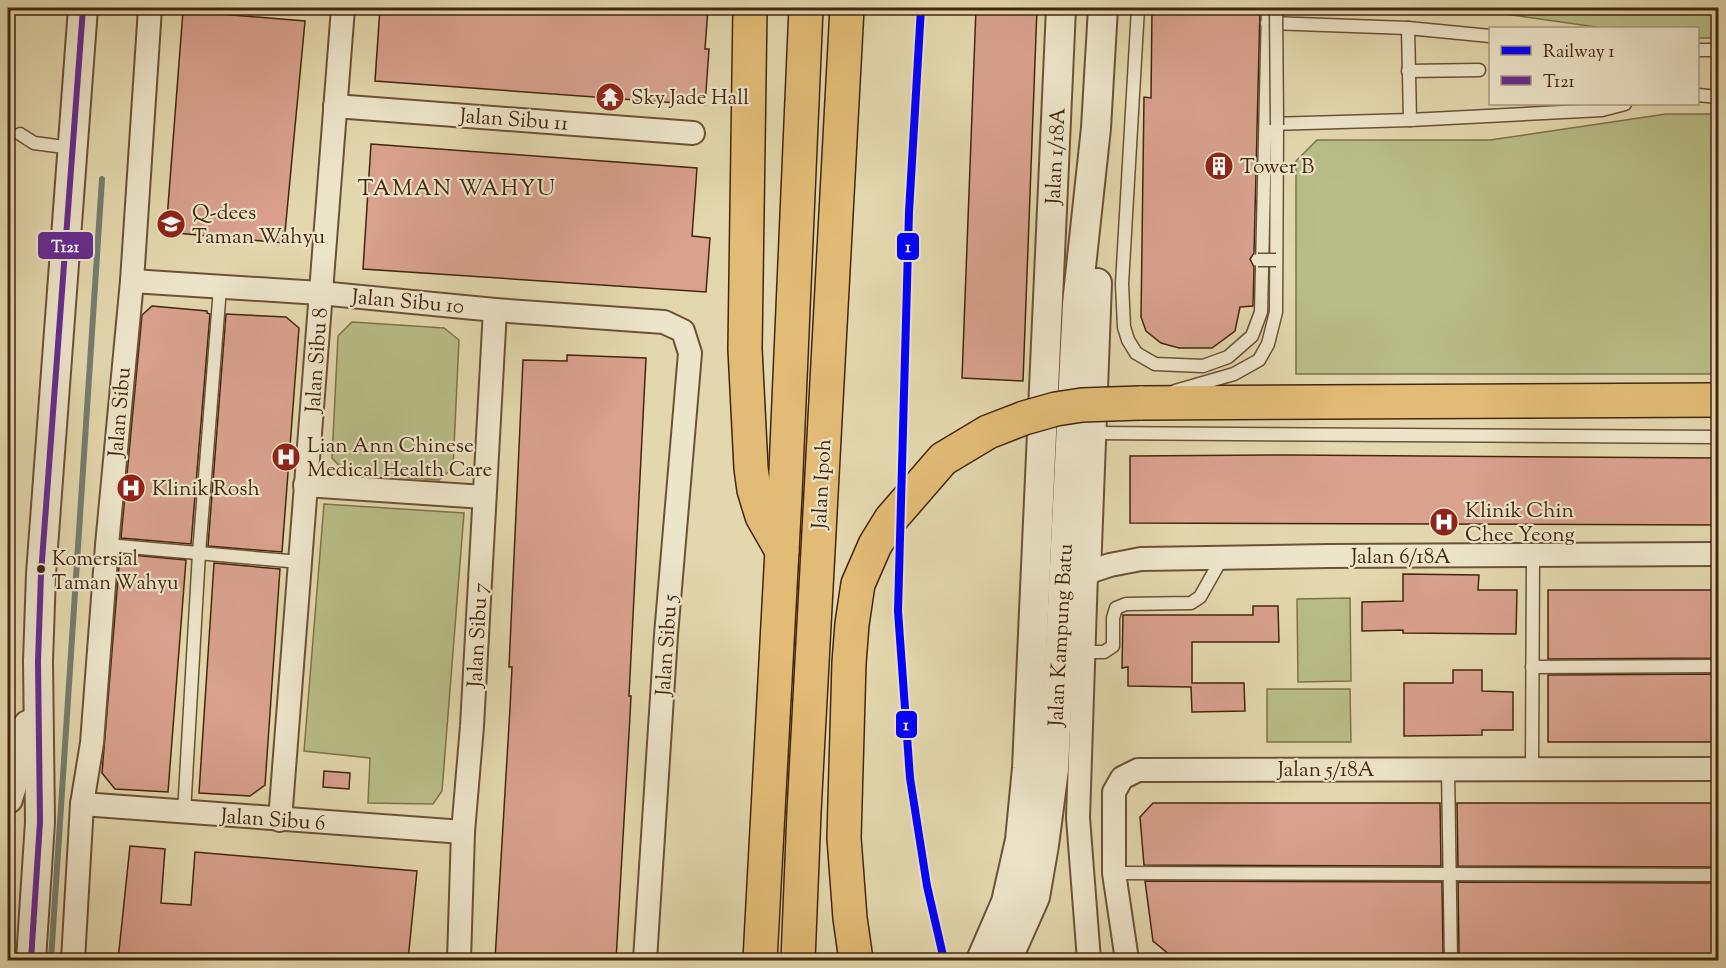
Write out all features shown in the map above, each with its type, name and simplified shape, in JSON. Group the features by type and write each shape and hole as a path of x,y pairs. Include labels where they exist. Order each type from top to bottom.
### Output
{"highway":[{"path":"750,8 744,349 754,490 762,516 782,551"},
{"name":"Jalan Ipoh","path":"760,960 782,551 806,8"},
{"name":"Jalan Ipoh","path":"798,960 847,8"},
{"path":"856,960 850,918 844,838 849,663 858,584 875,545 891,519 943,459 988,432 1024,418 1082,405 1719,400"},
{"path":"801,874 814,960"}],"street":[{"path":"31,960 20,804 38,661 45,509 83,8"},
{"name":"Jalan Sibu","path":"73,960 82,804 92,743 106,546 132,281 150,8"},
{"name":"Jalan Sibu 8","path":"280,820 343,8"},
{"path":"801,8 803,73"},
{"name":"Jalan 1/18A","path":"1048,305 1061,8"},
{"name":"Jalan 1/18A","path":"1098,292 1096,128 1103,8"},
{"name":"Jalan Sibu 11","path":"335,106 693,133"},
{"name":"Jalan Sibu 10","path":"132,281 320,293 495,310 664,322 683,331"},
{"path":"1089,960 1078,818 1098,292"},
{"name":"Jalan Kampung Batu","path":"1007,960 1035,897 1044,845 1054,769 1098,292"},
{"name":"Jalan Kampung Batu","path":"981,960 1006,902 1021,830 1027,768 1048,305"},
{"name":"Jalan Sibu 7","path":"459,960 463,832 472,726 495,310"},
{"name":"Jalan Sibu 5","path":"645,960 666,635 690,353 683,331"},
{"path":"305,484 484,497"},
{"name":"Jalan 6/18A","path":"1086,573 1110,565 1141,559 1719,554"},
{"name":"Jalan 5/18A","path":"1127,960 1114,873 1114,792 1122,778 1138,770 1719,769"},
{"name":"Jalan Sibu 6","path":"82,804 463,832"}],"lane":[{"path":"1138,8 1098,292 1124,327 1128,340 1136,353 1155,364 1203,366 1228,357 1252,336 1261,312 1265,23 1268,8"},
{"path":"1140,403 1198,383 1234,374 1259,360 1268,344 1276,312 1276,8"},
{"path":"1265,23 1408,28 1489,36"},
{"path":"1408,28 1410,120"},
{"path":"1699,50 1719,50"},
{"path":"1408,71 1479,70"},
{"path":"1699,95 1719,97"},
{"path":"1263,124 1410,120 1602,110 1621,105"},
{"path":"20,134 33,143 72,148"},
{"path":"1258,260 1276,260"},
{"path":"184,813 199,553 220,288"},
{"path":"1093,433 1719,437"},
{"path":"106,546 300,562"},
{"path":"1532,769 1533,556"},
{"path":"1084,652 1104,652 1113,646 1113,618 1116,608 1126,604 1191,603 1200,597 1222,558"},
{"path":"1532,667 1719,666"},
{"path":"1448,769 1451,960"},
{"path":"1114,873 1719,875"}],"green space":[{"path":"1313,8 1718,8 1718,38 1699,38 1699,27 1596,27 1490,12 1317,12"},
{"path":"1666,114 1718,114 1718,374 1296,374 1296,161 1317,140 1490,140"},
{"path":"352,322 444,328 459,340 453,468 439,480 346,473 332,458 338,336"},
{"path":"324,504 464,513 442,791 433,804 368,803 370,758 304,751"},
{"path":"1350,598 1351,681 1298,682 1297,599"},
{"path":"1267,689 1350,689 1351,742 1267,742"}],"building":[{"path":"380,8 708,8 705,49 709,49 705,105 375,81"},
{"path":"976,8 1037,8 1023,381 962,378"},
{"path":"1152,8 1260,8 1254,253 1250,259 1254,267 1253,306 1240,307 1235,331 1212,348 1179,348 1161,343 1146,331 1141,317 1144,97 1151,98"},
{"path":"183,11 305,21 284,243 166,232"},
{"path":"371,144 697,168 692,236 710,238 706,292 363,269"},
{"path":"152,306 207,311 210,314 191,544 121,538 142,315"},
{"path":"226,314 286,317 299,328 282,552 208,546"},
{"path":"567,355 646,358 629,696 631,696 616,960 495,960 512,667 509,667 523,360 567,361"},
{"path":"1130,456 1719,458 1719,525 1130,523"},
{"path":"120,554 186,560 168,792 115,789 102,773"},
{"path":"214,563 280,569 265,785 250,796 199,793"},
{"path":"1403,574 1479,575 1478,590 1517,590 1516,634 1362,631 1362,602 1403,601"},
{"path":"1548,590 1719,590 1719,658 1548,659"},
{"path":"1253,606 1278,606 1279,642 1192,642 1192,683 1244,683 1245,711 1192,712 1191,687 1128,686 1128,667 1122,668 1123,615 1253,615"},
{"path":"1453,670 1482,670 1482,691 1513,692 1513,730 1482,730 1482,735 1404,736 1404,683 1453,683"},
{"path":"1719,674 1719,742 1548,742 1548,675"},
{"path":"324,771 350,773 349,789 323,787"},
{"path":"1153,803 1440,803 1441,866 1144,865 1140,817"},
{"path":"1457,803 1719,803 1719,867 1458,866"},
{"path":"130,846 165,849 161,903 191,905 195,852 417,871 408,960 118,960"},
{"path":"1145,881 1442,882 1443,955 1170,955 1153,941"},
{"path":"1458,882 1719,883 1719,955 1459,955"}],"waterway":[{"path":"51,960 102,179"}],"rail line":[{"name":"1","path":"921,8 909,212 898,611 910,778 927,886 944,960"}],"transit line":[{"name":"T121","path":"31,960 40,822 38,661 41,574 83,8"}],"place":[{"name":"Sky Jade Hall","path":"610,97"},
{"name":"Tower B","path":"1219,166"},
{"name":"Q-dees Taman Wahyu","path":"171,224"},
{"name":"Lian Ann Chinese Medical Health Care","path":"286,457"},
{"name":"Klinik Rosh","path":"131,488"},
{"name":"Klinik Chin Chee Yeong","path":"1444,522"},
{"name":"Komersial Taman Wahyu","path":"41,569"}],"district":[{"name":"TAMAN WAHYU","path":"457,187"}]}
